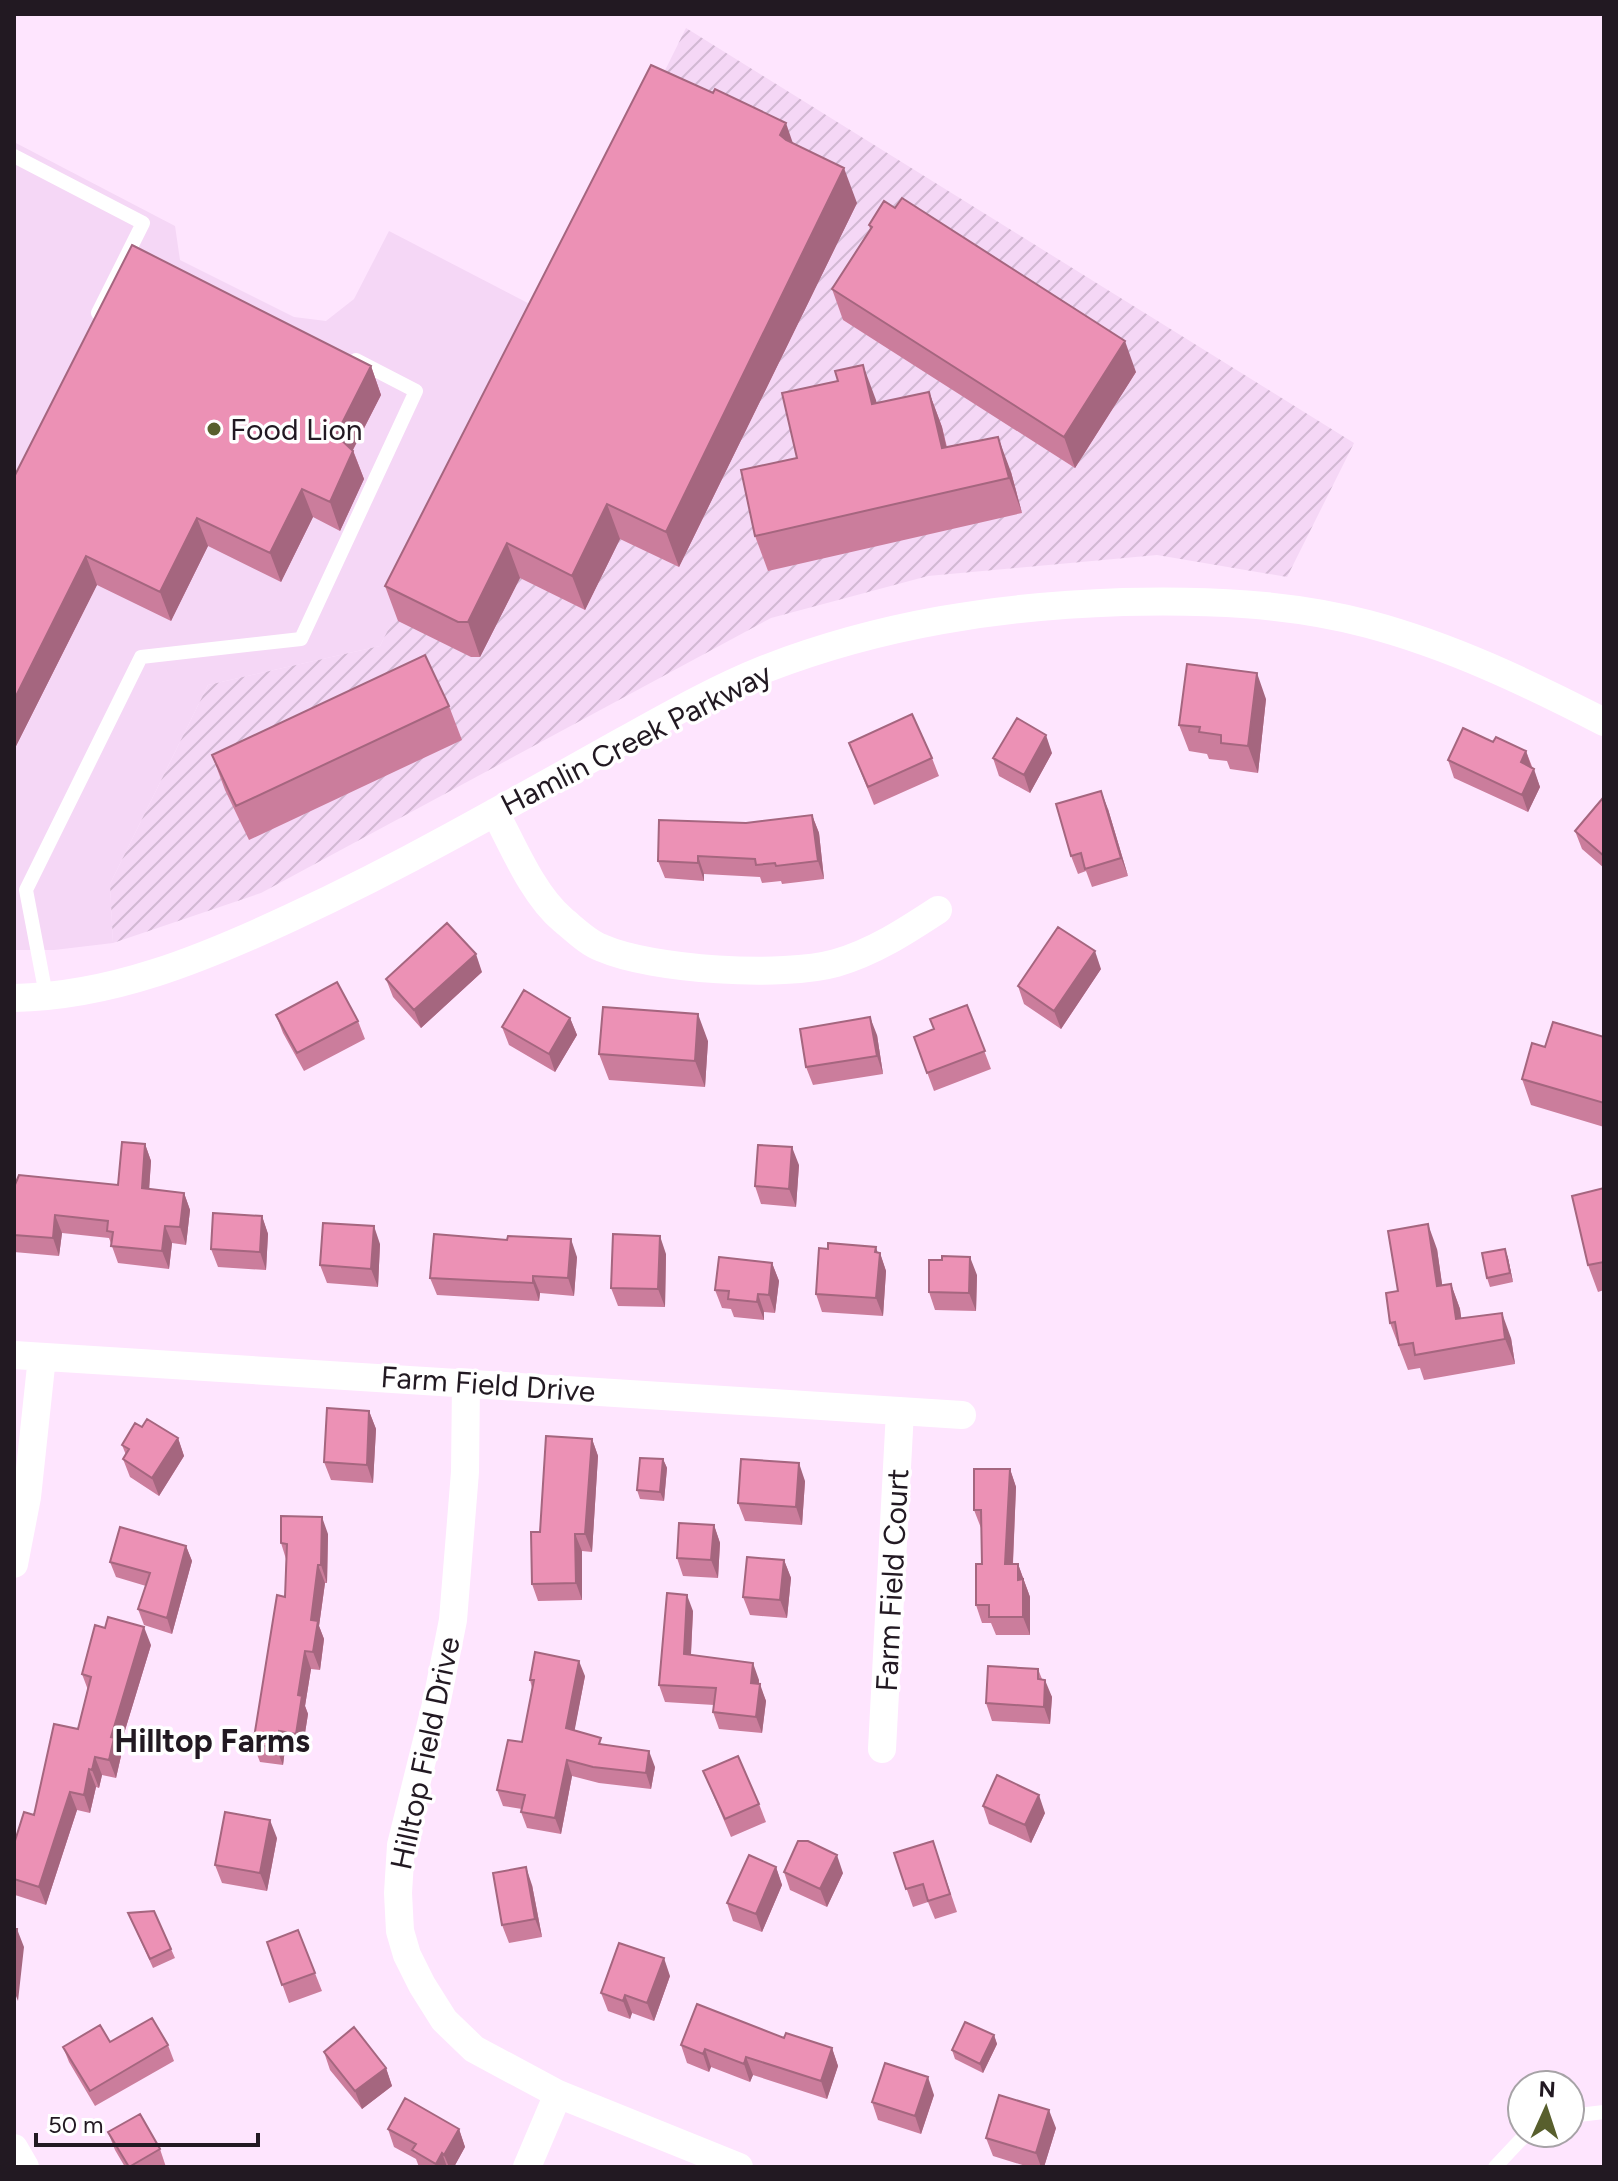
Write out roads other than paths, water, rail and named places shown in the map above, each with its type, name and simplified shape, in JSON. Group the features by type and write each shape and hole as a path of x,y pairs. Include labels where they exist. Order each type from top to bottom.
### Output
{"street":[{"name":"Hamlin Creek Parkway","path":"14,998 114,985 211,955 378,877 704,696 762,670 822,648 914,624 983,612 1073,604 1171,601 1261,604 1367,624 1469,658 1604,722"},
{"path":"495,812 533,882 560,918 599,947 644,962 703,968 779,970 835,963 889,942 938,910"},
{"path":"14,1564 27,1497 28,1356"},
{"name":"Farm Field Drive","path":"28,1356 962,1415"},
{"name":"Hilltop Field Drive","path":"466,1383 465,1472 453,1620 437,1700 401,1845 398,1893 400,1931 422,1985 444,2020 474,2049 558,2094 739,2167"},
{"name":"Farm Field Court","path":"882,1749 900,1411"},
{"path":"527,2167 558,2094"},
{"path":"14,2148 25,2167"}],"lane":[{"path":"14,156 143,223 92,324"},
{"path":"132,245 146,253"},
{"path":"46,995 26,890 141,657 301,639 416,391 345,354"},
{"path":"1495,2167 1512,2149"}],"place":[{"name":"Food Lion","path":"214,429"}],"district":[{"name":"Hilltop Farms","path":"212,1741"}]}
